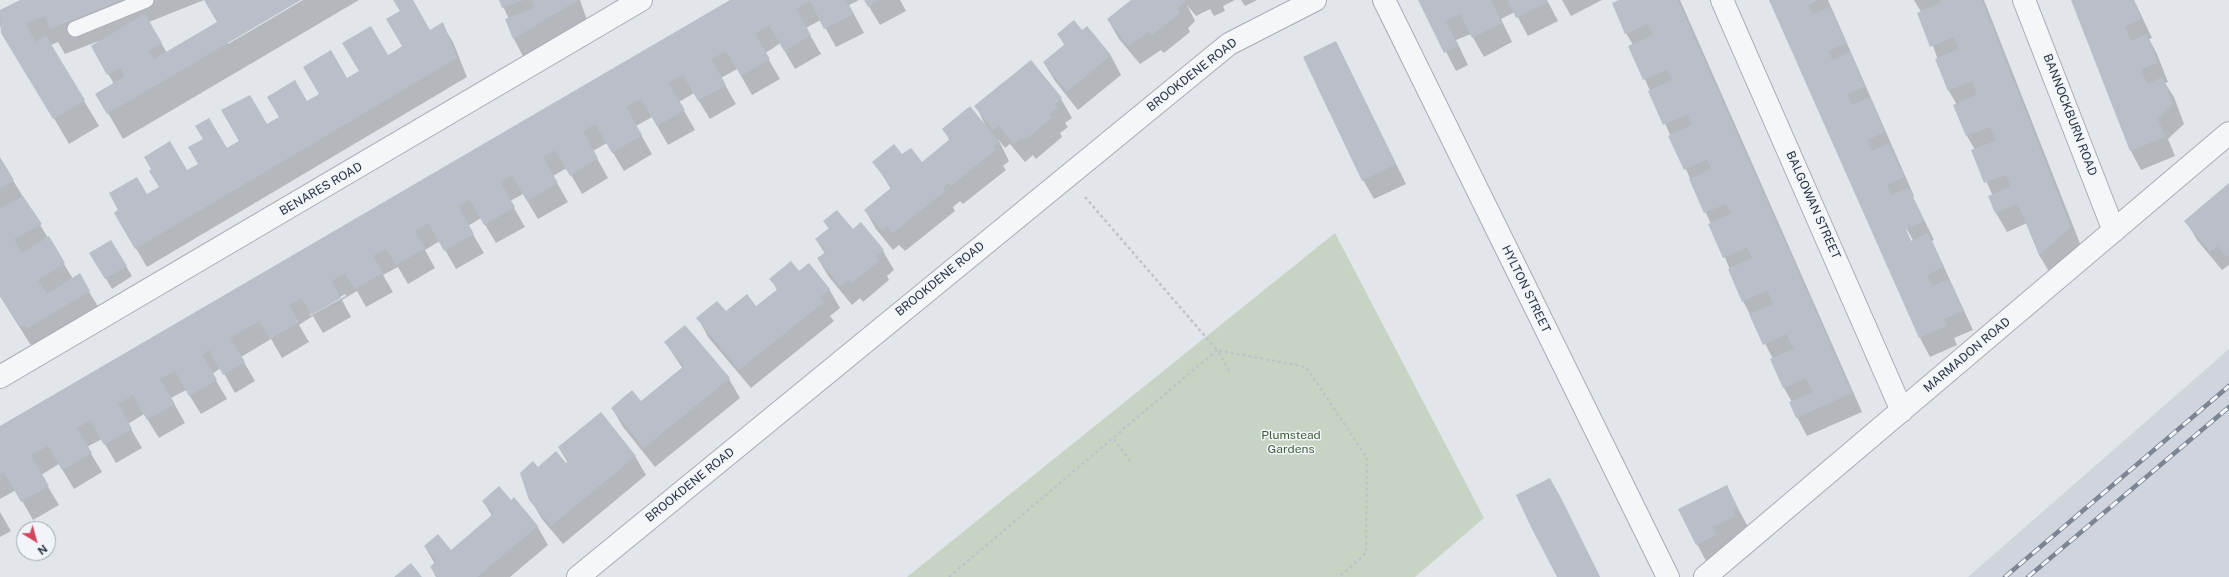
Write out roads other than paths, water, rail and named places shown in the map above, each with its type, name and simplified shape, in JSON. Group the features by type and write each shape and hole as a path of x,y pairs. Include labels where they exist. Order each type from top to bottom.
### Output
{"street":[{"name":"BROOKDENE ROAD","path":"578,577 1229,44 1316,0"},
{"name":"HYLTON STREET","path":"1384,0 1668,577"},
{"name":"BALGOWAN STREET","path":"1722,0 1902,411"},
{"name":"BANNOCKBURN ROAD","path":"2024,0 2114,231"},
{"name":"BENARES ROAD","path":"0,377 629,3"},
{"name":"MARMADON ROAD","path":"1705,577 2229,133"}],"lane":[{"path":"75,28 146,0"}],"railway":[{"path":"2005,577 2229,386"},
{"path":"2028,577 2229,407"}],"park label":[{"name":"Plumstead Gardens","path":"1291,442"}]}
